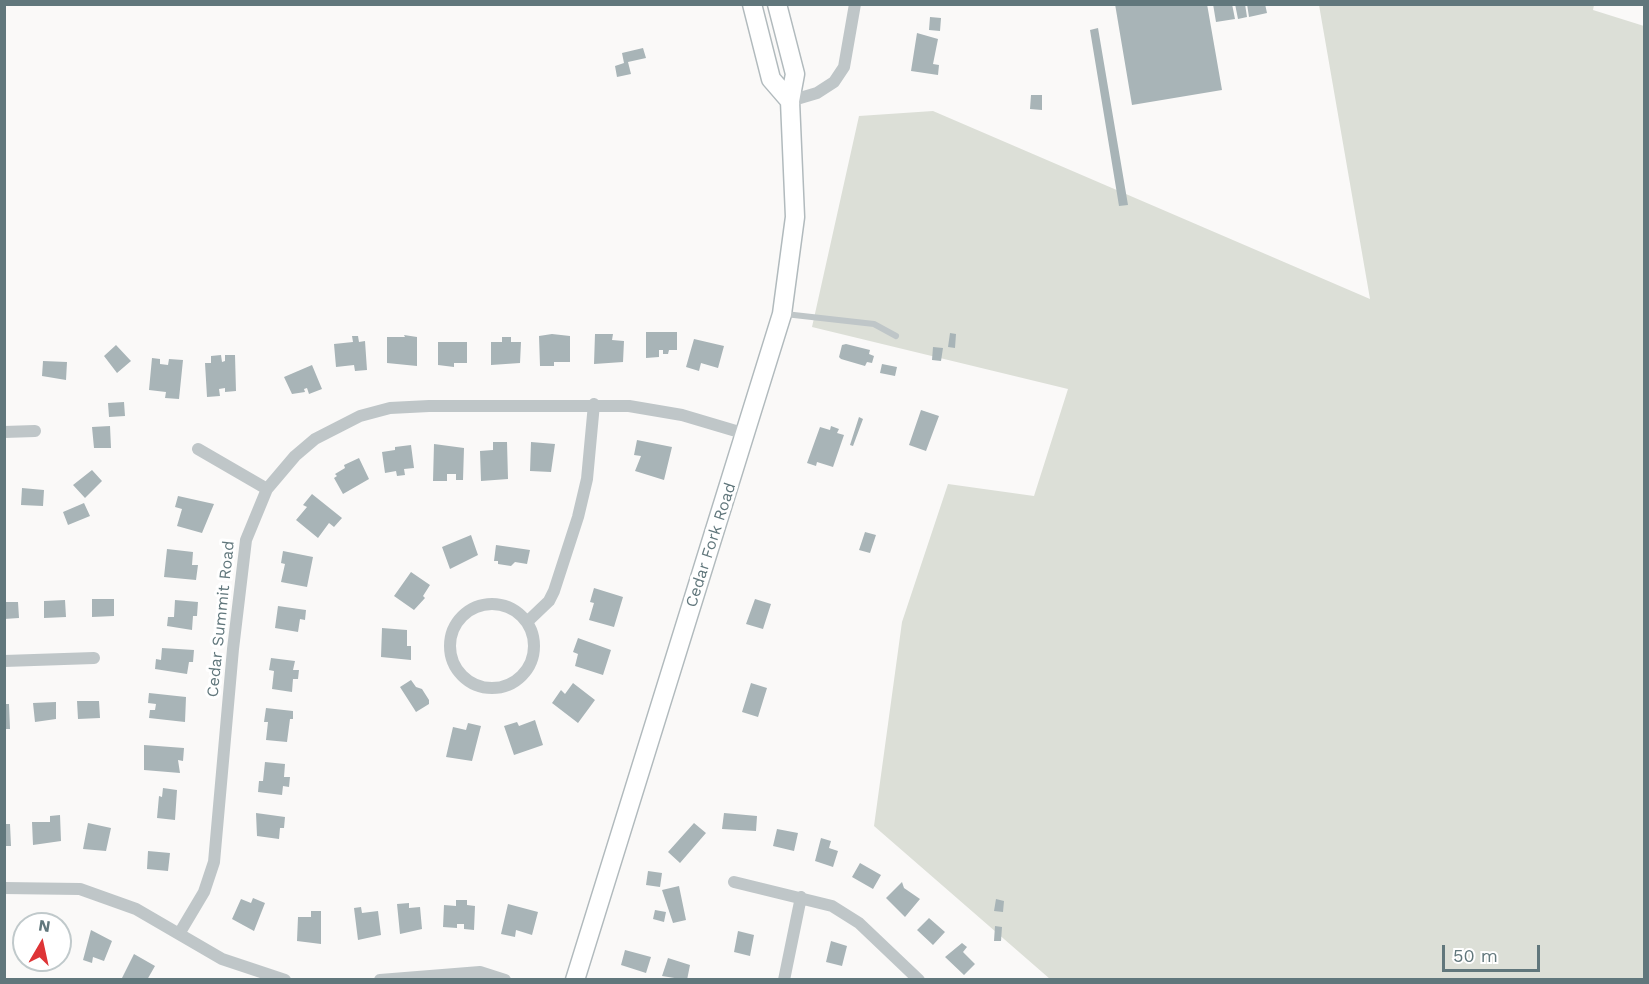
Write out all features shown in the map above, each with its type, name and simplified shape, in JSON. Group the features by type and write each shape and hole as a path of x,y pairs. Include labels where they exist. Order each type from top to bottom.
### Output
{"street":[{"path":"752,4 771,80 790,101 824,89 839,75 844,67 855,4"},
{"name":"Cedar Fork Road","path":"575,980 782,314 795,217 790,101 795,74 777,4"},
{"path":"527,622 549,601 554,591 578,517 587,479 594,404"},
{"name":"Cedar Summit Road","path":"178,934 204,892 214,862 242,563 252,519 267,489 315,439 353,419 390,408 594,404 657,409 746,434"},
{"path":"4,432 34,431"},
{"path":"198,449 267,489"},
{"path":"495,603 513,609 527,622 532,630 535,649 529,667 516,681 498,688 479,687 457,670 450,652 451,633 468,611 476,606 495,603"},
{"path":"4,661 94,658"},
{"path":"734,882 832,906 851,917 919,980"},
{"path":"4,888 80,889 136,909 222,959 285,980"},
{"path":"784,980 801,897"},
{"path":"380,980 480,972 505,980"}],"lane":[{"path":"782,314 874,324 896,336"}],"shaded area":[{"path":"1319,5 1594,5 1593,10 1644,26 1644,979 1050,979 874,826 902,622 948,484 1034,496 1068,389 812,327 859,116 933,111 1370,299"}],"building":[{"path":"1115,4 1207,4 1222,90 1132,105"},
{"path":"1213,4 1232,4 1235,19 1216,22"},
{"path":"1235,4 1245,4 1247,17 1238,19"},
{"path":"1247,4 1265,4 1267,13 1249,17"},
{"path":"930,17 941,18 940,31 929,30"},
{"path":"1098,28 1128,205 1119,206 1090,30"},
{"path":"917,33 938,39 933,64 939,65 938,75 911,71"},
{"path":"643,48 646,58 628,62 631,74 617,77 615,66 624,63 622,53"},
{"path":"1031,95 1042,95 1042,110 1030,109"},
{"path":"646,332 677,332 677,350 669,350 668,354 663,354 663,350 659,350 659,357 646,358"},
{"path":"950,333 956,334 955,348 948,347"},
{"path":"552,334 570,336 570,362 554,362 554,366 540,366 539,336"},
{"path":"595,334 613,334 612,340 624,341 623,362 594,364"},
{"path":"404,335 417,337 417,366 387,363 387,337 405,337"},
{"path":"352,336 358,336 359,342 365,341 367,370 355,371 354,365 336,367 334,344 353,342"},
{"path":"502,337 511,337 511,342 521,342 520,363 491,365 491,342 502,342"},
{"path":"694,339 724,346 718,368 701,363 699,371 686,367"},
{"path":"438,342 467,342 467,363 454,363 454,367 438,365"},
{"path":"116,345 131,361 117,373 104,356"},
{"path":"842,345 870,350 869,354 874,356 872,363 867,362 865,366 841,359 839,357"},
{"path":"933,347 943,348 941,361 932,360"},
{"path":"221,355 222,362 225,361 225,355 235,355 236,391 225,392 225,388 219,389 220,396 207,397 205,363 211,363 211,356"},
{"path":"152,358 160,359 160,364 168,365 169,359 183,360 179,399 165,398 166,392 149,390"},
{"path":"43,361 67,362 66,380 42,376"},
{"path":"882,364 897,367 895,376 880,373"},
{"path":"312,365 322,389 309,394 307,388 304,389 305,392 292,394 284,377"},
{"path":"124,402 125,416 109,417 108,403"},
{"path":"921,410 939,416 926,451 909,445"},
{"path":"859,417 863,419 853,446 850,445"},
{"path":"110,426 111,448 94,448 92,427"},
{"path":"831,426 839,429 837,433 844,435 833,467 817,462 816,466 807,463 820,427 830,430"},
{"path":"637,440 672,447 664,480 635,471 641,456 634,455"},
{"path":"493,442 507,442 508,479 481,481 480,451 493,450"},
{"path":"531,442 555,444 551,472 530,471"},
{"path":"434,444 464,448 463,480 456,480 456,474 447,474 447,481 433,481"},
{"path":"411,445 414,468 404,469 405,475 397,476 396,471 385,473 382,452 395,450 395,447"},
{"path":"359,458 369,479 343,494 334,478 337,476 335,474 345,468 344,465"},
{"path":"92,470 102,481 85,498 73,485"},
{"path":"22,488 44,490 43,506 21,505"},
{"path":"312,494 342,518 334,527 329,523 318,538 296,520 307,507 303,505"},
{"path":"178,496 214,504 202,533 177,526 182,509 175,507"},
{"path":"84,503 90,516 68,525 63,512"},
{"path":"865,532 876,535 870,553 859,550"},
{"path":"471,535 478,555 450,569 442,547"},
{"path":"496,545 530,550 527,564 515,562 511,566 498,564 498,561 494,561"},
{"path":"167,549 193,552 192,565 198,565 196,580 164,577"},
{"path":"283,551 313,557 307,587 281,582 285,564 281,563"},
{"path":"411,572 430,585 423,596 425,598 414,610 394,596"},
{"path":"594,588 623,597 614,627 589,620 594,603 590,602"},
{"path":"92,599 114,599 114,616 92,617"},
{"path":"755,599 771,604 763,629 746,624"},
{"path":"65,600 66,617 44,618 44,601"},
{"path":"175,600 198,602 197,616 193,616 192,630 167,626 168,617 174,617"},
{"path":"4,602 18,602 19,618 4,619"},
{"path":"278,606 306,610 305,620 300,619 298,632 275,628"},
{"path":"382,628 407,630 407,646 411,646 411,660 381,657"},
{"path":"578,638 611,650 603,675 575,666 578,654 573,652"},
{"path":"162,648 194,650 193,662 189,662 187,674 155,669 156,659 161,660"},
{"path":"271,658 295,661 293,670 299,670 298,679 293,679 292,692 272,689 274,671 269,670"},
{"path":"411,680 416,687 422,689 429,700 429,704 416,712 400,687"},
{"path":"573,683 595,700 578,723 552,703 561,690 565,694"},
{"path":"751,683 767,688 758,717 742,712"},
{"path":"149,693 186,697 185,722 149,718 150,710 155,710 156,704 148,703"},
{"path":"77,701 99,701 100,718 78,719"},
{"path":"56,702 56,719 35,722 33,703"},
{"path":"4,704 9,704 10,729 4,729"},
{"path":"266,708 293,711 287,742 266,740 268,722 264,722"},
{"path":"535,720 543,745 514,755 504,726 517,722 519,726"},
{"path":"468,723 481,726 472,761 446,757 453,727 466,730"},
{"path":"144,745 184,748 183,761 178,760 180,773 144,770"},
{"path":"265,762 285,764 284,777 290,777 289,787 283,786 282,795 258,792 259,781 263,781"},
{"path":"163,788 177,790 175,820 157,818 159,796 162,797"},
{"path":"256,813 285,817 284,828 280,828 279,839 257,836"},
{"path":"724,813 757,816 756,831 722,829"},
{"path":"60,815 61,841 33,845 32,822 50,822 50,816"},
{"path":"88,823 111,828 106,851 83,849"},
{"path":"694,823 706,833 680,863 668,852"},
{"path":"4,824 10,824 11,846 4,846"},
{"path":"777,829 798,833 794,851 773,846"},
{"path":"821,838 831,841 829,848 838,851 833,867 815,861"},
{"path":"148,851 170,853 168,871 147,869"},
{"path":"860,863 881,875 873,889 852,877"},
{"path":"648,871 662,873 660,887 646,885"},
{"path":"902,882 904,888 920,899 905,917 886,898"},
{"path":"679,886 686,920 673,923 662,890"},
{"path":"253,898 265,903 254,931 232,919 241,899 251,903"},
{"path":"996,899 1004,901 1003,912 994,911"},
{"path":"456,900 467,900 467,905 475,906 474,930 464,929 464,924 457,924 457,928 443,927 444,905 456,906"},
{"path":"409,903 409,908 420,907 422,929 400,934 397,904"},
{"path":"508,904 538,912 532,935 516,930 515,937 501,934"},
{"path":"361,907 362,913 378,911 381,935 358,940 354,908"},
{"path":"655,910 666,912 664,922 653,919"},
{"path":"311,911 321,911 321,944 297,941 298,917 311,917"},
{"path":"929,918 945,932 933,945 917,930"},
{"path":"995,926 1002,927 1001,941 994,941"},
{"path":"91,930 112,941 104,961 93,957 92,963 83,960"},
{"path":"738,931 754,935 750,956 734,952"},
{"path":"831,941 847,946 842,966 826,962"},
{"path":"962,943 967,947 963,952 975,964 964,975 945,957"},
{"path":"625,950 651,957 646,973 621,965"},
{"path":"134,954 155,966 147,980 121,980"},
{"path":"668,958 690,965 687,980 662,976"}]}
